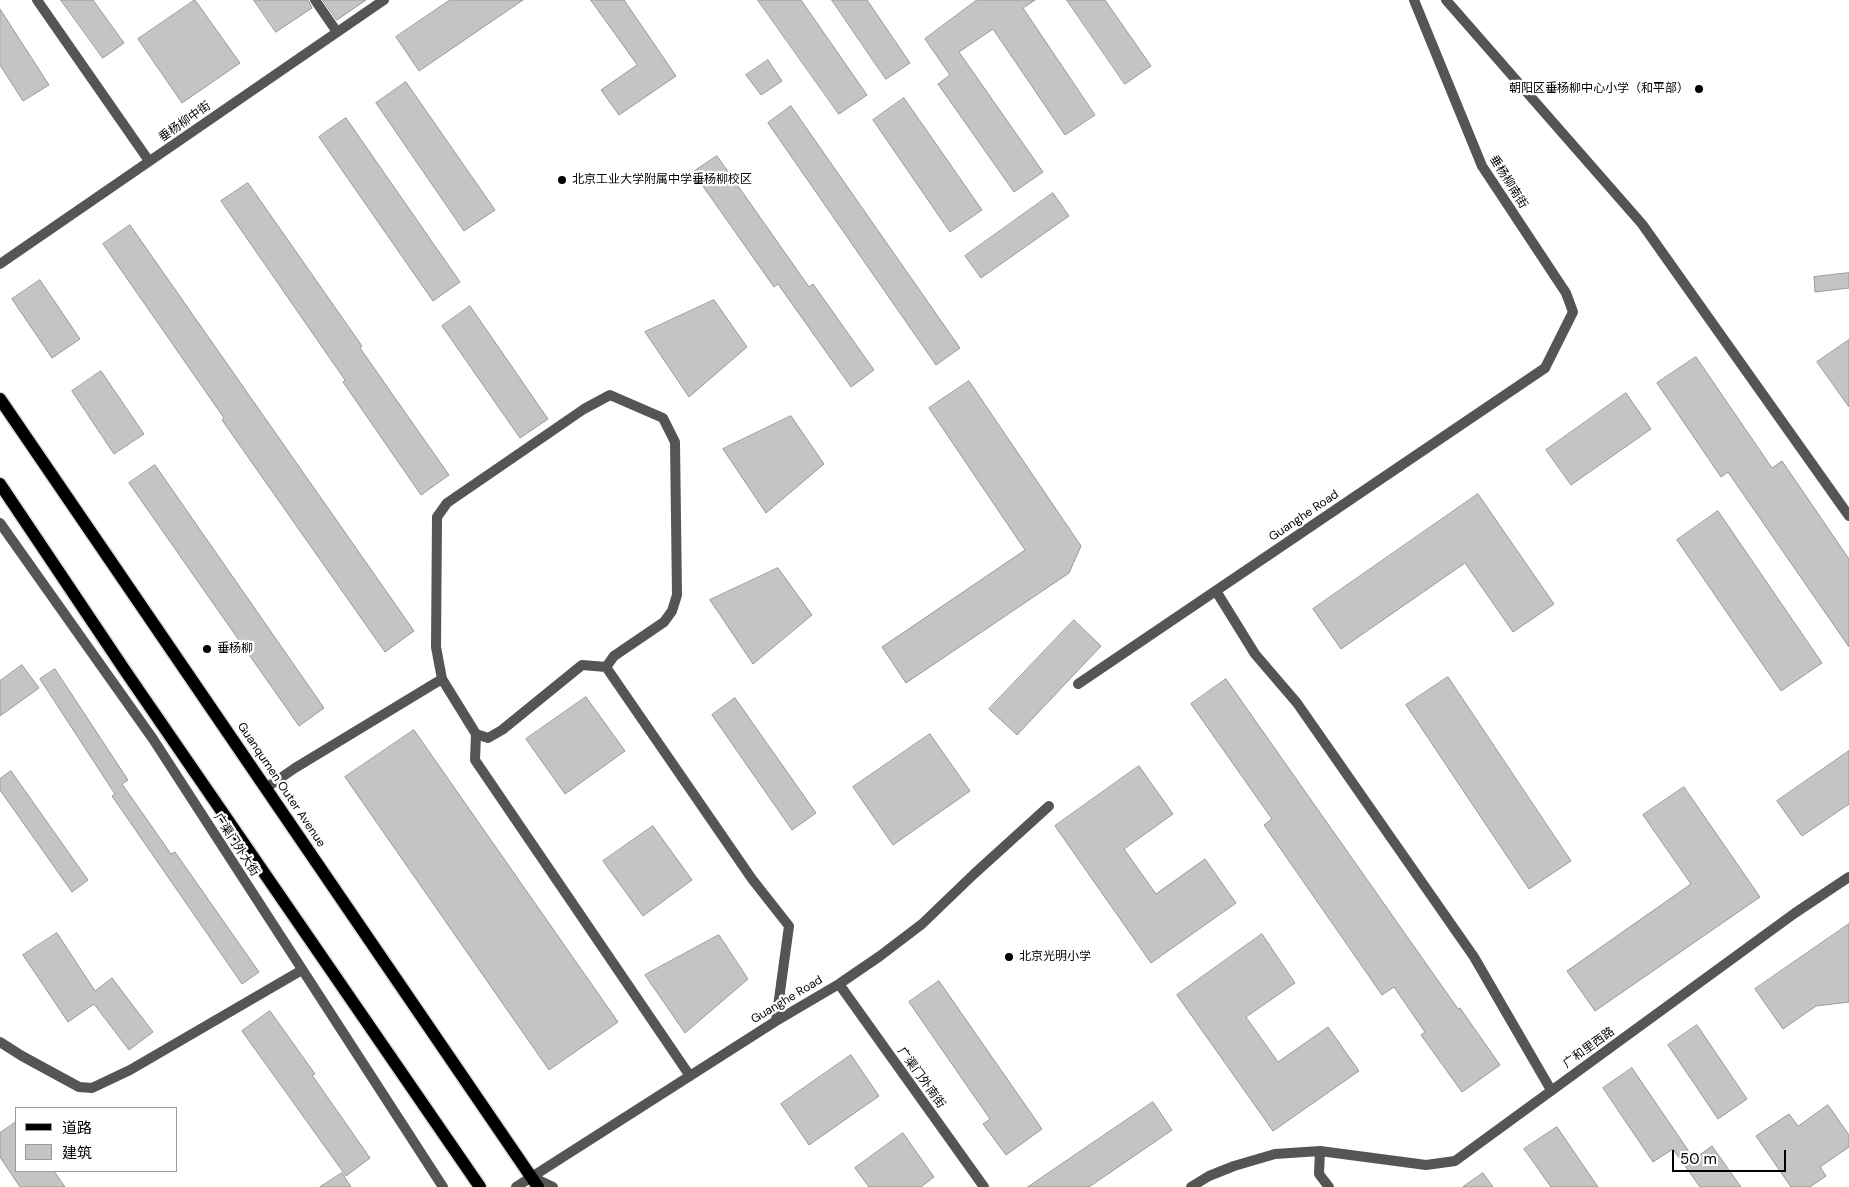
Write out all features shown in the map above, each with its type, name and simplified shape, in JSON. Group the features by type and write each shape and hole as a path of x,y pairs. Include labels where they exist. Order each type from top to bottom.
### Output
{"main road":[{"name":"Guanqumen Outer Avenue","path":"0,399 535,1182"},
{"path":"0,484 131,680 480,1187"}],"street":[{"path":"37,0 149,161"},
{"path":"315,0 337,32"},
{"name":"垂杨柳中街","path":"0,264 384,0"},
{"name":"垂杨柳南街","path":"1414,0 1482,166 1566,294 1573,312 1545,368"},
{"path":"1446,0 1642,224 1849,516"},
{"name":"Guanghe Road","path":"1078,684 1545,368"},
{"path":"606,667 614,656 664,622 672,611 678,595 674,442 663,418 610,395 584,409 447,503 437,517 436,647 442,679 476,734 475,760 690,1076"},
{"name":"广渠门外大街","path":"0,524 153,739 443,1187"},
{"path":"1216,591 1254,654 1297,703 1474,957 1551,1090"},
{"path":"476,734 488,738 502,730 582,665 606,667"},
{"path":"606,667 752,879 789,926 776,1020"},
{"path":"266,788 295,768 442,679"},
{"name":"Guanghe Road","path":"516,1187 535,1182 690,1076 880,956 922,924 1049,806"},
{"name":"广和里西路","path":"1191,1187 1209,1176 1234,1166 1275,1154 1320,1151 1426,1165 1455,1161 1795,913 1849,877"},
{"path":"0,1042 78,1087 92,1088 130,1070 302,970"},
{"name":"广渠门外南街","path":"838,984 984,1187"},
{"path":"1320,1151 1319,1174 1329,1187"},
{"path":"535,1182 553,1187"}],"building":[{"path":"61,0 93,0 124,43 103,58"},
{"path":"195,0 240,63 182,103 138,39"},
{"path":"254,0 308,0 312,8 276,32"},
{"path":"323,0 366,0 337,20"},
{"path":"450,0 523,0 419,71 396,37"},
{"path":"591,0 624,0 676,76 619,115 601,90 637,65"},
{"path":"758,0 801,0 867,95 839,114"},
{"path":"832,0 867,0 910,63 886,79"},
{"path":"977,0 1035,0 1023,8 1095,115 1065,135 993,29 959,52 1043,172 1014,192 938,84 950,75 925,39"},
{"path":"1067,0 1105,0 1151,66 1125,84"},
{"path":"0,9 49,85 23,101 0,65"},
{"path":"768,60 782,81 761,95 746,75"},
{"path":"406,82 495,210 464,231 376,103"},
{"path":"904,98 982,210 950,232 873,120"},
{"path":"791,106 960,348 936,365 768,123"},
{"path":"346,118 460,282 433,301 319,137"},
{"path":"717,156 809,287 813,284 874,370 851,387 778,284 774,287 693,172"},
{"path":"248,183 449,475 421,495 343,382 345,380 221,201"},
{"path":"1053,193 1069,216 981,278 965,256"},
{"path":"130,225 414,631 385,652 222,420 224,418 103,244"},
{"path":"1849,273 1849,288 1815,292 1814,277"},
{"path":"40,280 80,339 52,358 12,299"},
{"path":"714,300 747,347 689,397 645,332"},
{"path":"470,306 548,419 520,438 442,326"},
{"path":"1849,340 1849,407 1817,362"},
{"path":"1696,357 1772,468 1782,461 1849,559 1849,647 1728,472 1721,477 1657,383"},
{"path":"101,371 144,434 114,454 72,391"},
{"path":"969,381 1081,546 1069,573 906,683 882,647 1025,550 929,408"},
{"path":"1626,393 1651,429 1571,485 1546,450"},
{"path":"791,416 824,464 766,513 723,449"},
{"path":"155,465 324,708 299,726 129,483"},
{"path":"1478,494 1554,604 1513,632 1465,563 1341,649 1313,609"},
{"path":"1718,511 1822,663 1781,691 1677,540"},
{"path":"778,568 812,615 753,664 710,600"},
{"path":"1074,620 1101,646 1017,735 989,709"},
{"path":"22,665 39,688 0,716 0,681"},
{"path":"55,669 128,780 122,784 171,854 175,852 259,972 242,984 112,796 115,794 40,679"},
{"path":"1448,677 1571,861 1529,889 1406,705"},
{"path":"1226,679 1458,1009 1460,1008 1500,1065 1462,1092 1421,1035 1425,1032 1394,987 1382,995 1264,825 1272,819 1191,704"},
{"path":"586,697 625,751 565,794 526,739"},
{"path":"735,698 816,813 792,830 712,715"},
{"path":"414,730 618,1022 549,1070 345,777"},
{"path":"930,734 970,791 893,845 853,787"},
{"path":"1849,751 1849,804 1802,836 1777,801"},
{"path":"1139,766 1173,814 1124,849 1156,894 1205,859 1236,903 1151,963 1055,826"},
{"path":"11,771 88,880 72,892 0,790 0,779"},
{"path":"1684,787 1760,897 1595,1011 1567,971 1691,884 1643,815"},
{"path":"653,826 692,880 643,916 603,861"},
{"path":"1849,924 1849,1002 1816,1006 1783,1029 1755,989"},
{"path":"57,933 95,991 112,978 153,1032 129,1050 94,1004 68,1022 23,955"},
{"path":"1262,934 1295,983 1246,1017 1278,1062 1328,1027 1359,1071 1273,1131 1177,995"},
{"path":"719,935 748,979 685,1033 645,975"},
{"path":"939,981 1042,1129 1006,1155 983,1124 990,1119 909,1002"},
{"path":"270,1011 315,1074 312,1075 370,1158 346,1176 242,1031"},
{"path":"1697,1025 1747,1099 1718,1119 1668,1045"},
{"path":"851,1055 879,1096 809,1145 781,1104"},
{"path":"1632,1068 1694,1159 1712,1146 1741,1187 1700,1187 1673,1149 1653,1162 1603,1088"},
{"path":"1153,1102 1172,1130 1089,1187 1028,1187"},
{"path":"1828,1105 1849,1135 1849,1147 1820,1167 1826,1176 1810,1187 1791,1187 1756,1136 1789,1114 1798,1126"},
{"path":"15,1123 15,1172 55,1172 65,1187 20,1187 0,1157 0,1133"},
{"path":"1557,1127 1598,1187 1551,1187 1524,1149"},
{"path":"903,1133 934,1177 921,1187 869,1187 855,1168"},
{"path":"342,1173 351,1187 320,1187"},
{"path":"1483,1173 1493,1187 1463,1187"}],"place":[{"name":"朝阳区垂杨柳中心小学（和平部）","path":"1699,89"},
{"name":"北京工业大学附属中学垂杨柳校区","path":"562,180"},
{"name":"垂杨柳","path":"207,649"},
{"name":"北京光明小学","path":"1009,957"}]}
